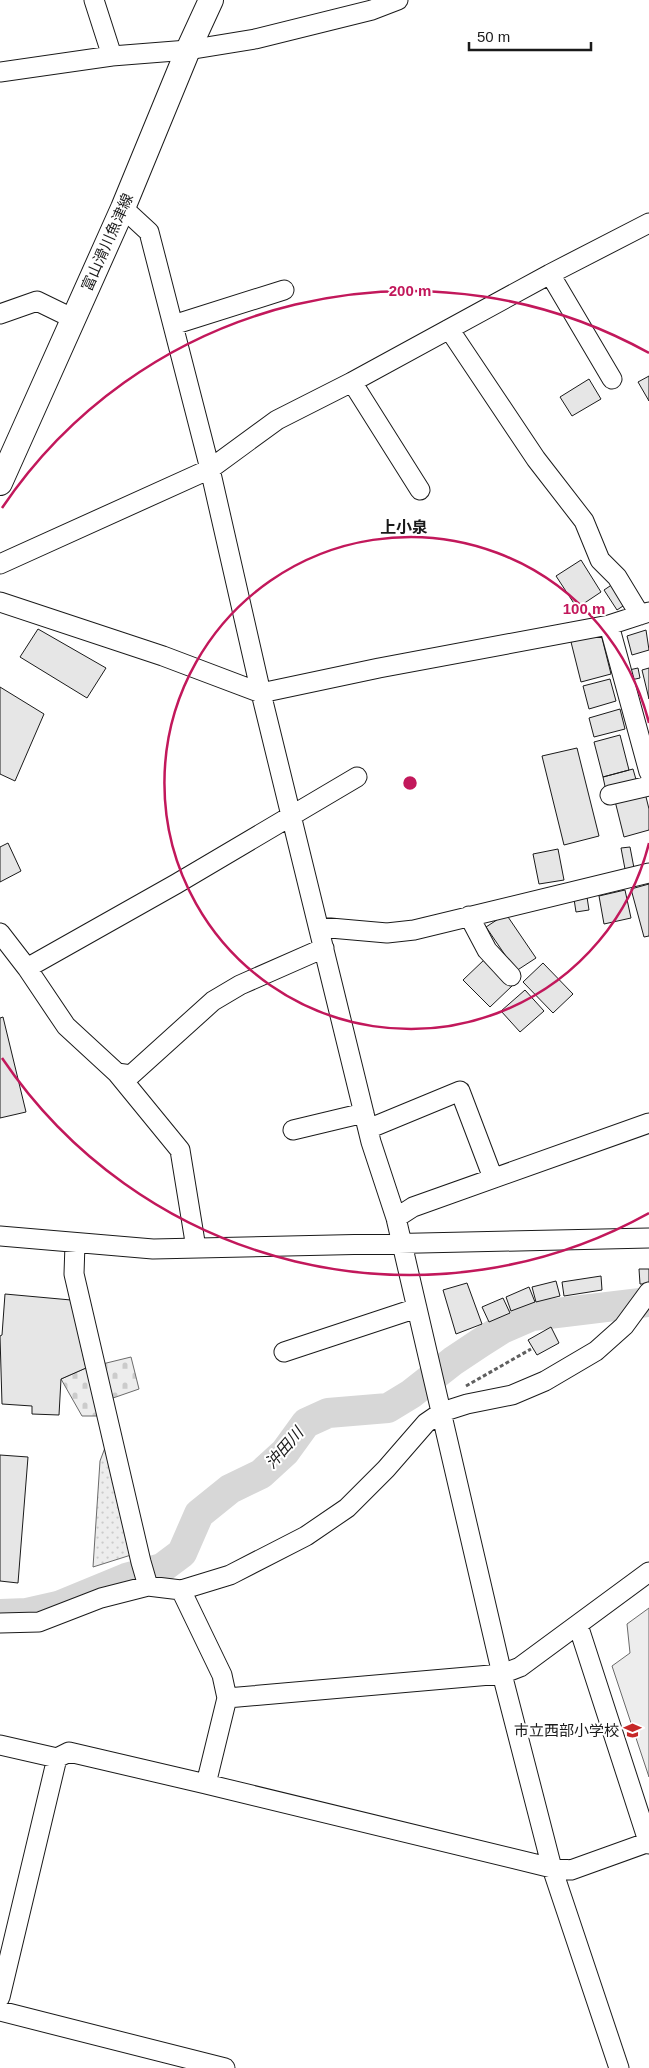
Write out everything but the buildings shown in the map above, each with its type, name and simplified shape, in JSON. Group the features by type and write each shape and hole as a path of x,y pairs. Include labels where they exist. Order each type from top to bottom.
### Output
{"main road":[{"name":"富山滑川魚津線","path":"0,483 123,208 188,50 211,0"}],"street":[{"path":"94,0 112,56"},
{"path":"0,72 112,56 188,50 255,39 372,10 398,0"},
{"path":"123,208 149,232 210,469 261,693 366,1121 396,1218 502,1674 552,1868 619,2068"},
{"path":"0,564 210,469 277,420 352,382 550,274 649,223"},
{"path":"550,274 612,379"},
{"path":"173,325 284,290"},
{"path":"0,314 36,301 74,319"},
{"path":"0,602 163,656 261,693 379,668 609,625 644,614 617,577 600,560 584,521 536,459 449,329"},
{"path":"352,382 420,490"},
{"path":"609,625 649,772"},
{"path":"27,968 292,817 357,777"},
{"path":"610,795 649,786"},
{"path":"319,927 387,933 414,930 649,873"},
{"path":"468,916 487,950 511,976"},
{"path":"0,933 27,968 66,1026 117,1073 180,1150 196,1248"},
{"path":"117,1073 131,1075 213,1001 240,986 324,948"},
{"path":"292,1130 366,1121 460,1091 493,1178"},
{"path":"396,1218 413,1207 649,1123"},
{"path":"0,1236 75,1244 153,1249 649,1238"},
{"path":"75,1244 74,1274 140,1562 148,1586"},
{"path":"0,1623 39,1622 101,1598 148,1586 182,1590 230,1575 306,1536 346,1508 386,1469 441,1406 467,1404 512,1395 545,1381 596,1351 624,1326 649,1292"},
{"path":"284,1352 417,1308"},
{"path":"226,1698 502,1674 520,1667 649,1572"},
{"path":"182,1590 222,1675 226,1698 206,1784"},
{"path":"0,1745 57,1758 69,1752 552,1868 571,1870 649,1843 578,1625"},
{"path":"0,1997 57,1758"},
{"path":"0,2011 225,2068"}],"path":[{"path":"441,1406 531,1349"}],"green space":[{"path":"131,1357 139,1389 113,1398 100,1416 82,1416 61,1379 86,1368"},
{"path":"106,1445 131,1555 93,1567 100,1461"},
{"path":"649,1608 649,1777 612,1666 630,1653 627,1624"}],"waterway":[{"name":"沖田川","path":"0,1614 27,1613 58,1606 126,1578 162,1568 182,1553 199,1514 230,1489 261,1474 285,1452 306,1423 328,1413 388,1408 411,1394 453,1361 480,1343 502,1329 532,1316 649,1302"}],"place":[{"name":"市立西部小学校","path":"633,1730"}],"district":[{"name":"上小泉","path":"404,527"}]}
